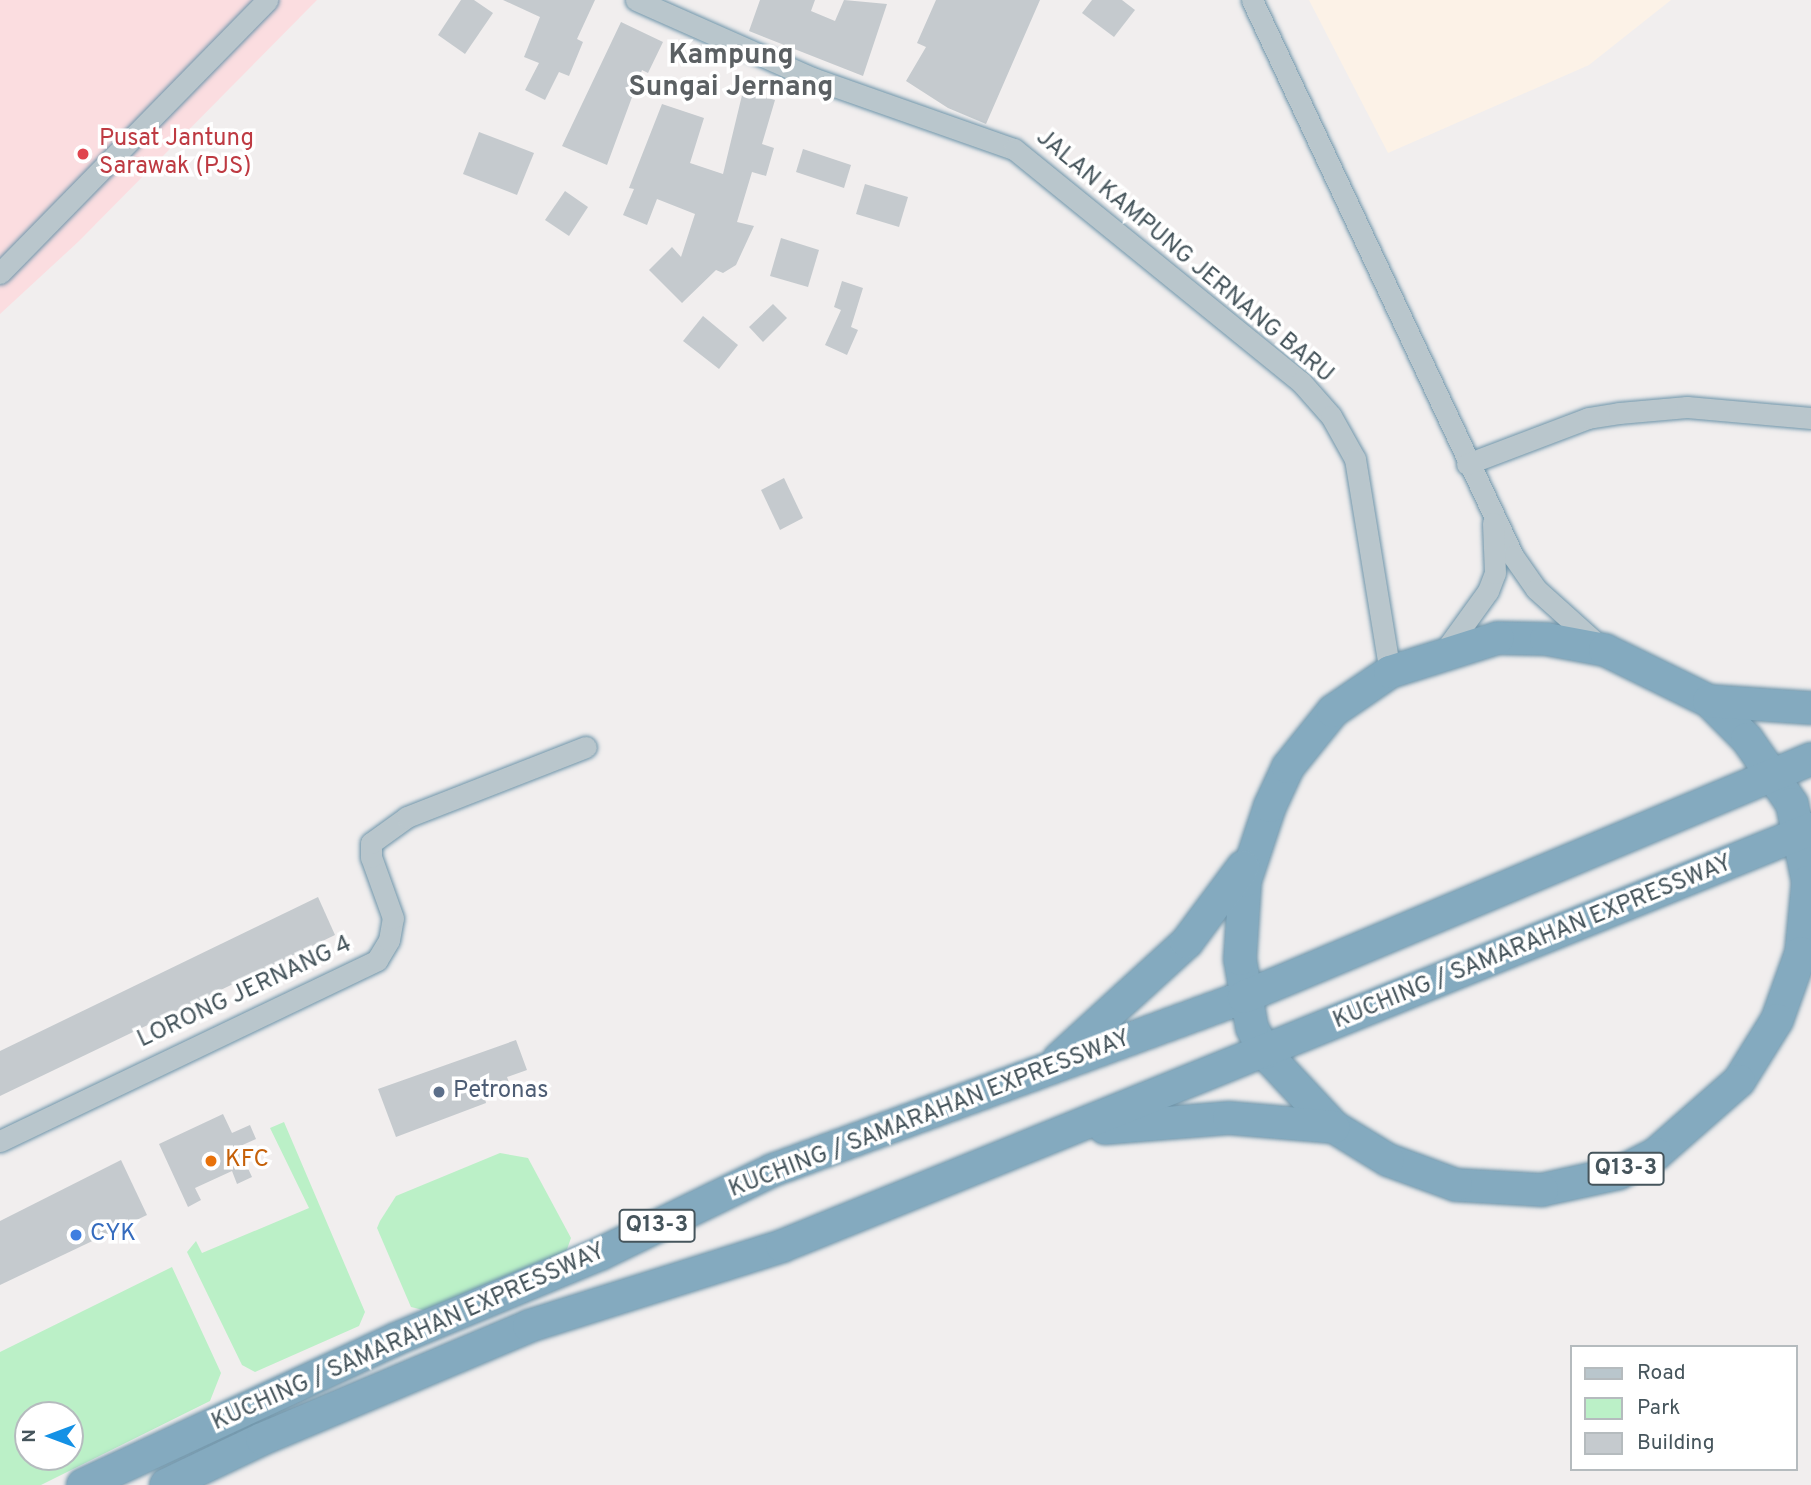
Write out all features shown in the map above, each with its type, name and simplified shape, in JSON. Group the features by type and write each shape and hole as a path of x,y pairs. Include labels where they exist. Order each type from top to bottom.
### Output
{"highway":[{"name":"Q13-3","path":"1499,638 1546,639 1605,650 1709,701 1776,776 1806,830 1806,947 1777,1020 1739,1081 1656,1154 1619,1173 1542,1190 1456,1185 1388,1160 1334,1127 1265,1054 1252,1028 1244,997 1239,929 1251,857 1288,767 1333,711 1390,672 1444,652 1499,638"},
{"path":"1709,701 1811,708"},
{"name":"KUCHING / SAMARAHAN EXPRESSWAY","path":"83,1485 396,1339 600,1254 773,1170 1244,997 1776,776 1811,759"},
{"name":"KUCHING / SAMARAHAN EXPRESSWAY","path":"166,1485 529,1326 782,1246 1265,1054 1806,830"},
{"path":"1047,1069 1187,942 1251,857"},
{"path":"1070,1131 1229,1118 1334,1127"}],"street":[{"path":"0,273 267,0"},
{"name":"JALAN KAMPUNG JERNANG BARU","path":"636,0 811,78 1014,149 1301,382 1331,416 1355,459 1390,672"},
{"path":"1252,0 1467,464 1513,556 1536,589 1573,626 1605,650"},
{"path":"1467,464 1588,418 1619,413 1687,407 1811,418"},
{"path":"1444,652 1488,591 1495,573 1493,514"},
{"name":"LORONG JERNANG 4","path":"0,1141 377,960 389,940 393,918 371,857 371,843 407,817 586,747"}],"shaded area":[{"name":"Pusat Jantung Sarawak (PJS)","path":"0,0 317,0 78,242 0,314"},
{"path":"1309,0 1671,0 1589,65 1388,153"}],"green space":[{"path":"284,1122 365,1312 359,1326 255,1372 242,1365 187,1252 196,1241 202,1253 309,1208 270,1128"},
{"path":"500,1153 528,1158 571,1238 566,1252 431,1312 411,1307 377,1228 380,1221 396,1196"},
{"path":"172,1267 221,1373 210,1401 84,1464 84,1401 14,1401 14,1471 69,1471 41,1485 0,1485 0,1352"}],"building":[{"path":"461,0 474,0 493,13 465,54 438,35"},
{"path":"503,0 595,0 577,39 583,42 569,76 559,72 545,100 525,90 539,63 524,57 540,17"},
{"path":"760,0 815,0 811,11 835,21 844,0 887,4 863,76 749,31"},
{"path":"936,0 1040,0 986,124 948,108 906,81 926,47 917,43"},
{"path":"1092,0 1122,0 1135,10 1114,37 1082,13"},
{"path":"621,22 663,42 648,73 642,70 607,165 562,146"},
{"path":"743,91 775,100 762,144 774,148 766,176 752,172 737,222 754,226 736,265 723,273 716,270 682,303 649,270 672,247 681,257 695,214 657,199 647,225 623,215 634,189 629,188 662,104 704,118 690,163 723,174"},
{"path":"479,132 534,153 517,195 463,174"},
{"path":"803,149 851,165 844,188 796,172"},
{"path":"865,184 908,197 899,227 856,214"},
{"path":"565,191 588,207 569,236 545,220"},
{"path":"781,238 819,250 808,287 770,276"},
{"path":"842,281 863,288 851,327 858,330 847,355 825,345 841,310 834,307"},
{"path":"773,304 787,318 763,342 749,327"},
{"path":"703,316 738,345 719,369 683,341"},
{"path":"784,478 803,518 780,530 761,490"},
{"path":"318,897 335,935 0,1096 0,1051"},
{"path":"516,1040 527,1070 507,1077 511,1088 485,1098 486,1103 396,1137 378,1089"},
{"path":"223,1114 232,1133 250,1125 256,1139 238,1147 252,1177 237,1184 232,1171 195,1188 201,1200 188,1207 159,1144"},
{"path":"121,1160 147,1215 0,1285 0,1221"}],"place":[{"name":"Pusat Jantung Sarawak (PJS)","path":"83,154"},
{"name":"Petronas","path":"439,1092"},
{"name":"KFC","path":"211,1161"},
{"name":"CYK","path":"76,1235"}],"district":[{"name":"Kampung Sungai Jernang","path":"731,72"}]}
